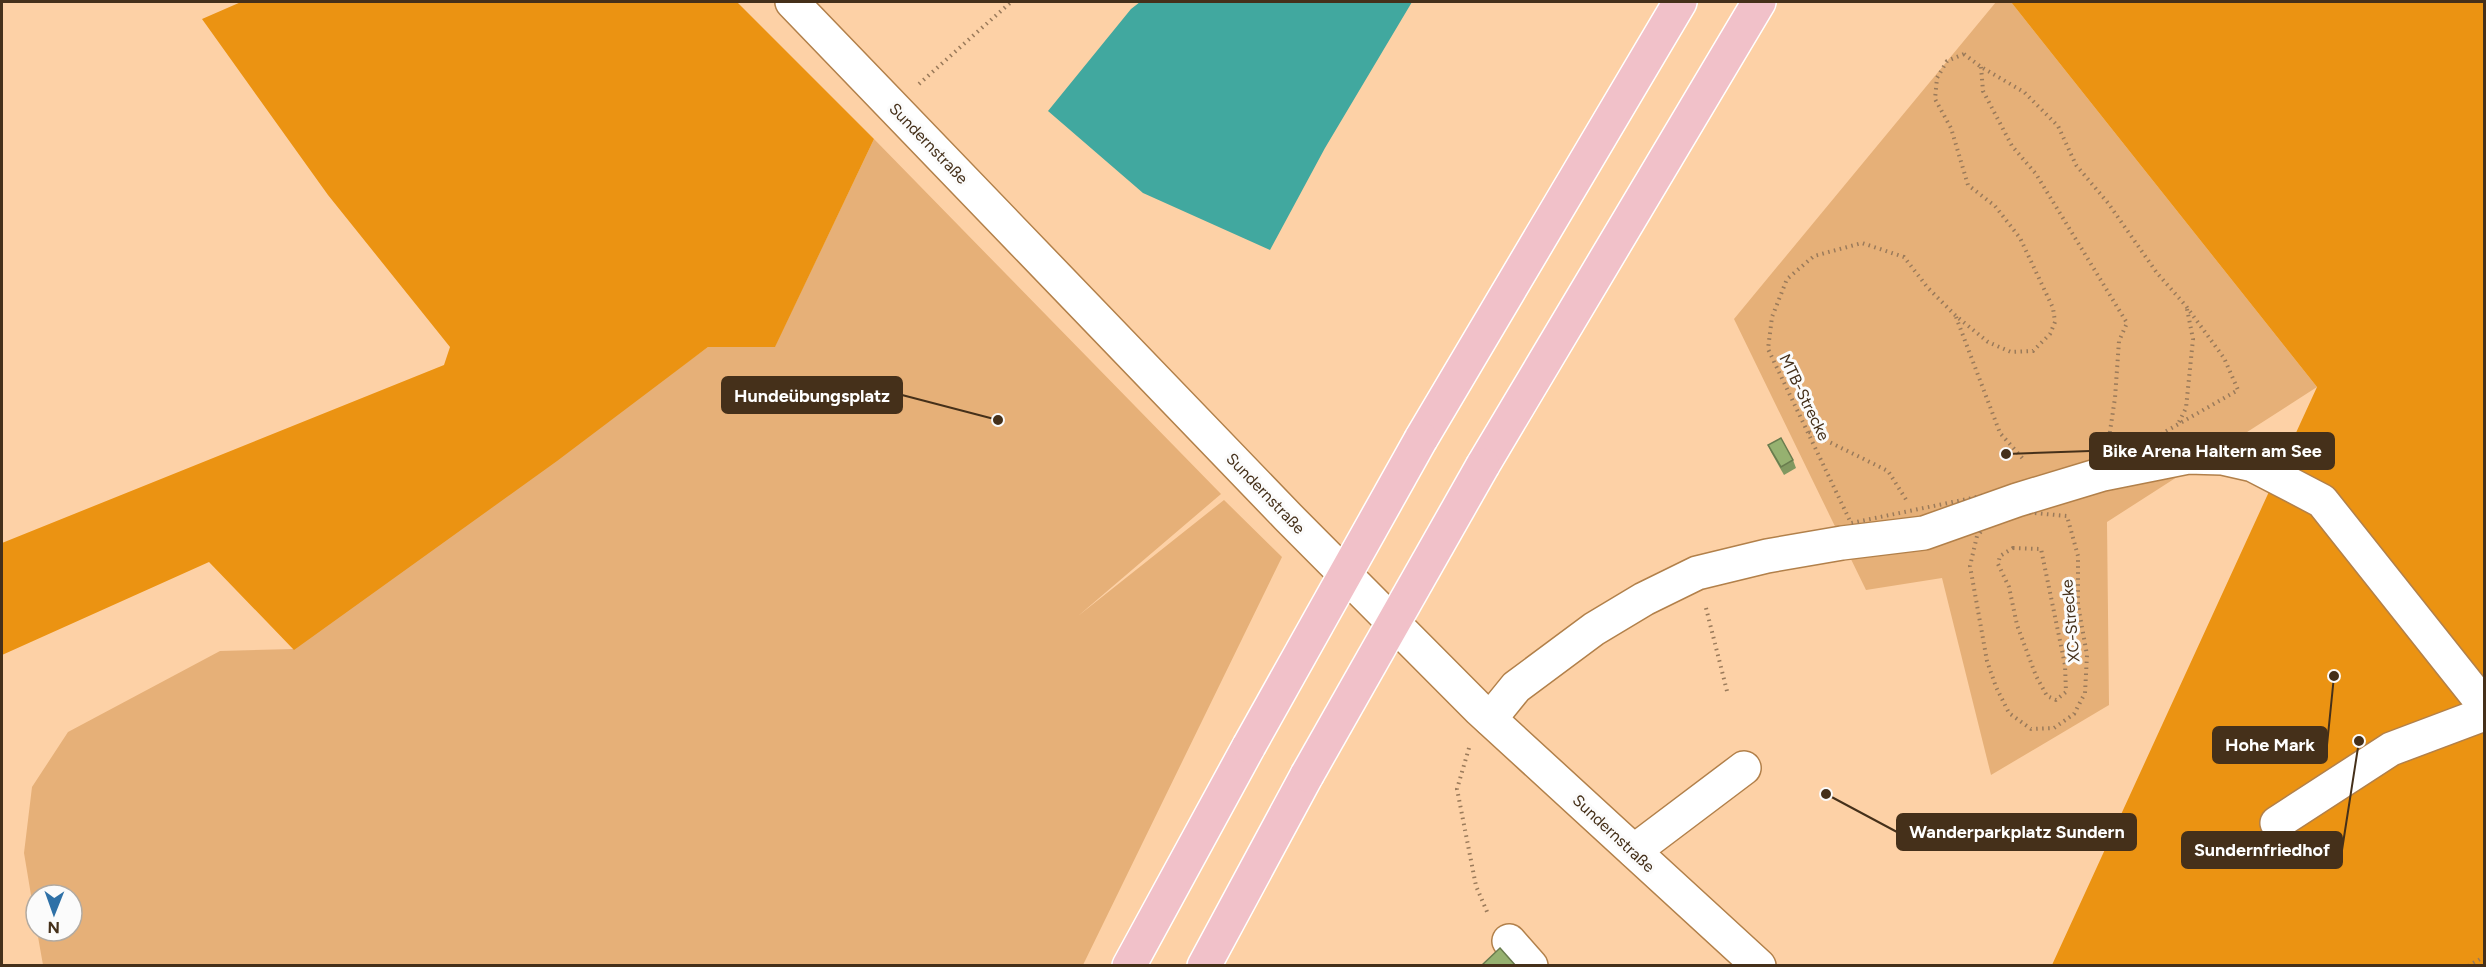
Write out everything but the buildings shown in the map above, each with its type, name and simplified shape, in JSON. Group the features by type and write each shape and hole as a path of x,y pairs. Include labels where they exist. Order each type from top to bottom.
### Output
{"highway":[{"path":"1130,966 1249,746 1421,439 1680,2"},
{"path":"1204,966 1307,775 1483,465 1759,2"}],"street":[{"name":"Sundernstraße","path":"792,2 1288,517 1485,714 1759,966"},
{"path":"1485,714 1516,687 1594,629 1644,599 1697,573 1778,554 1842,543 1919,522 2017,500 2114,472 2188,457 2222,458 2253,465 2322,501 2484,705"},
{"path":"2277,823 2391,749 2484,714"},
{"path":"1634,851 1744,768"},
{"path":"1509,941 1531,966"}],"path":[{"path":"894,107 1011,2"},
{"name":"MTB-Strecke","path":"1964,54 1980,67 2024,92 2058,126 2076,165 2130,232 2157,273 2186,306 2224,358 2238,390 2177,426 2084,473 1919,522 1851,524 1768,349 1772,317 1787,279 1814,256 1862,243 1904,257 1928,288 1956,316 1988,342 2011,352 2033,351 2050,334 2055,322 2053,308 2020,238 1995,206 1968,185 1951,128 1935,99 1937,78 1947,61 1964,54"},
{"path":"1980,67 1983,91 2012,146 2036,174 2127,323 2119,341 2109,441"},
{"name":"MTB-Strecke","path":"2177,426 2186,408 2193,339 2186,306"},
{"path":"1956,316 2000,433 2030,467"},
{"path":"1809,432 1888,471 1919,522"},
{"path":"2107,462 2108,452"},
{"path":"2037,475 2045,483"},
{"name":"XC-Strecke","path":"2023,512 2067,516 2078,556 2078,605 2087,655 2087,676 2085,693 2074,714 2054,728 2031,729 2009,713 1996,687 1987,661 1970,566 1977,536 1986,526 2023,512"},
{"name":"XC-Strecke","path":"2013,548 2041,549 2065,665 2066,692 2056,700 2047,696 2036,676 2017,625 2009,587 1998,564 2000,556 2013,548"},
{"path":"1697,573 1728,695"},
{"path":"1485,714 1457,789 1476,886 1486,911 1509,941"},
{"path":"2468,966 2484,957"}],"shaded area":[{"path":"241,2 737,2 874,139 775,347 708,347 557,461 294,650 209,562 2,655 2,543 444,365 450,347 328,195 202,19"},
{"path":"1996,2 2011,2 2317,387 2107,522 2109,705 1991,775 1942,578 1866,590 1734,319"},
{"path":"2011,2 2484,2 2484,965 2052,965 2317,387"},
{"path":"874,139 1221,494 1078,616 1224,500 1282,557 1083,965 43,965 39,943 84,943 84,883 29,883 24,853 32,787 68,732 220,651 294,649 708,347 775,346"}],"water":[{"path":"1140,2 1412,2 1325,148 1270,250 1143,193 1048,111 1131,9"}],"place":[{"name":"Hundeübungsplatz","path":"998,420"},
{"name":"Bike Arena Haltern am See","path":"2006,454"},
{"name":"Hohe Mark","path":"2334,676"},
{"name":"Sundernfriedhof","path":"2359,741"},
{"name":"Wanderparkplatz Sundern","path":"1826,794"}]}
